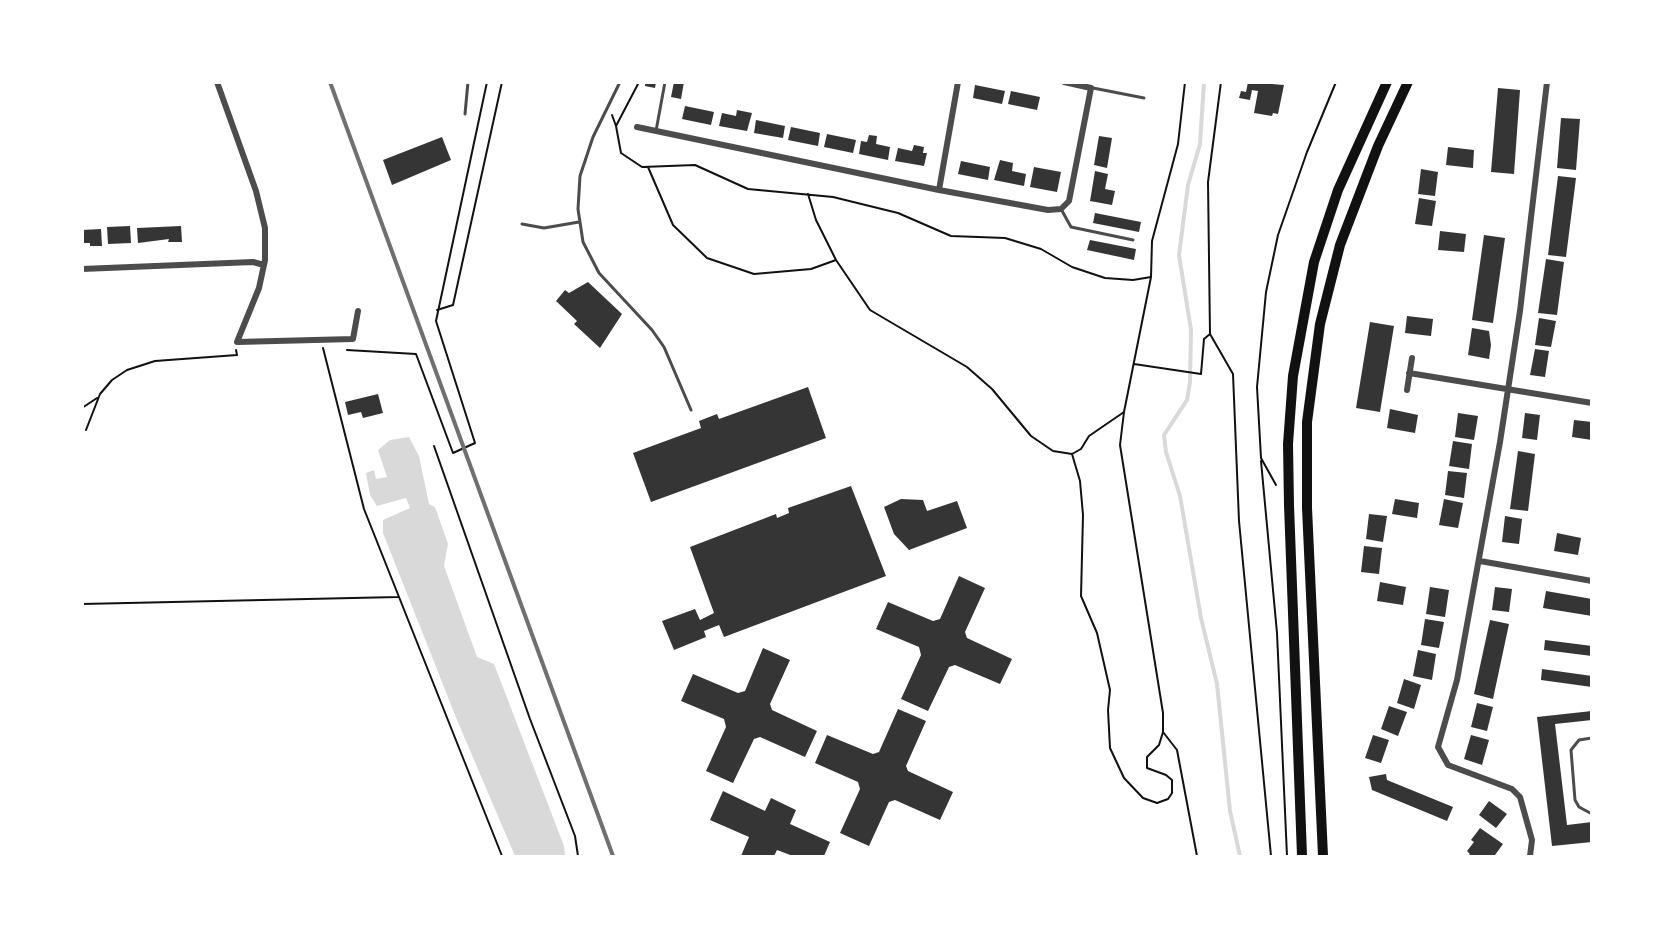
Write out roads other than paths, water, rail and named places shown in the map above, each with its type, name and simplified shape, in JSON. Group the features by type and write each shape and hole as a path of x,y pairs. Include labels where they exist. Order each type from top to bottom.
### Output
{"highway":[{"path":"1302,856 1289,505 1288,444 1293,376 1314,262 1338,190 1387,82"},
{"path":"1323,856 1307,508 1307,422 1320,324 1337,256 1353,207 1408,82"}],"street":[{"path":"217,82 256,191 265,228 264,265 259,288 237,342 353,339 358,311"},
{"path":"939,190 958,82"},
{"path":"636,127 939,190 1048,210 1061,209 1069,201 1091,88 1064,82"},
{"path":"1530,856 1532,840 1523,802 1512,789 1504,785 1448,765 1438,747 1456,680 1480,561 1508,390 1544,128 1547,82"},
{"path":"82,269 253,262 264,265"},
{"path":"1407,390 1412,358"},
{"path":"1409,373 1592,403"},
{"path":"1480,561 1592,581"}],"lane":[{"path":"465,114 468,82"},
{"path":"620,82 592,137 580,176 579,222 591,263 664,347 691,410"},
{"path":"656,131 665,82"},
{"path":"1091,88 1144,98"},
{"path":"1061,209 1071,227 1133,240"},
{"path":"522,224 544,228 579,222"},
{"path":"1592,738 1579,741 1571,750 1575,800 1579,807 1592,814"}],"waterway":[{"path":"1204,82 1200,144 1188,185 1179,255 1191,330 1190,382 1187,400 1164,435 1166,452 1180,496 1201,618 1217,684 1230,811 1240,856"}],"railway":[{"path":"330,82 613,856"}]}
